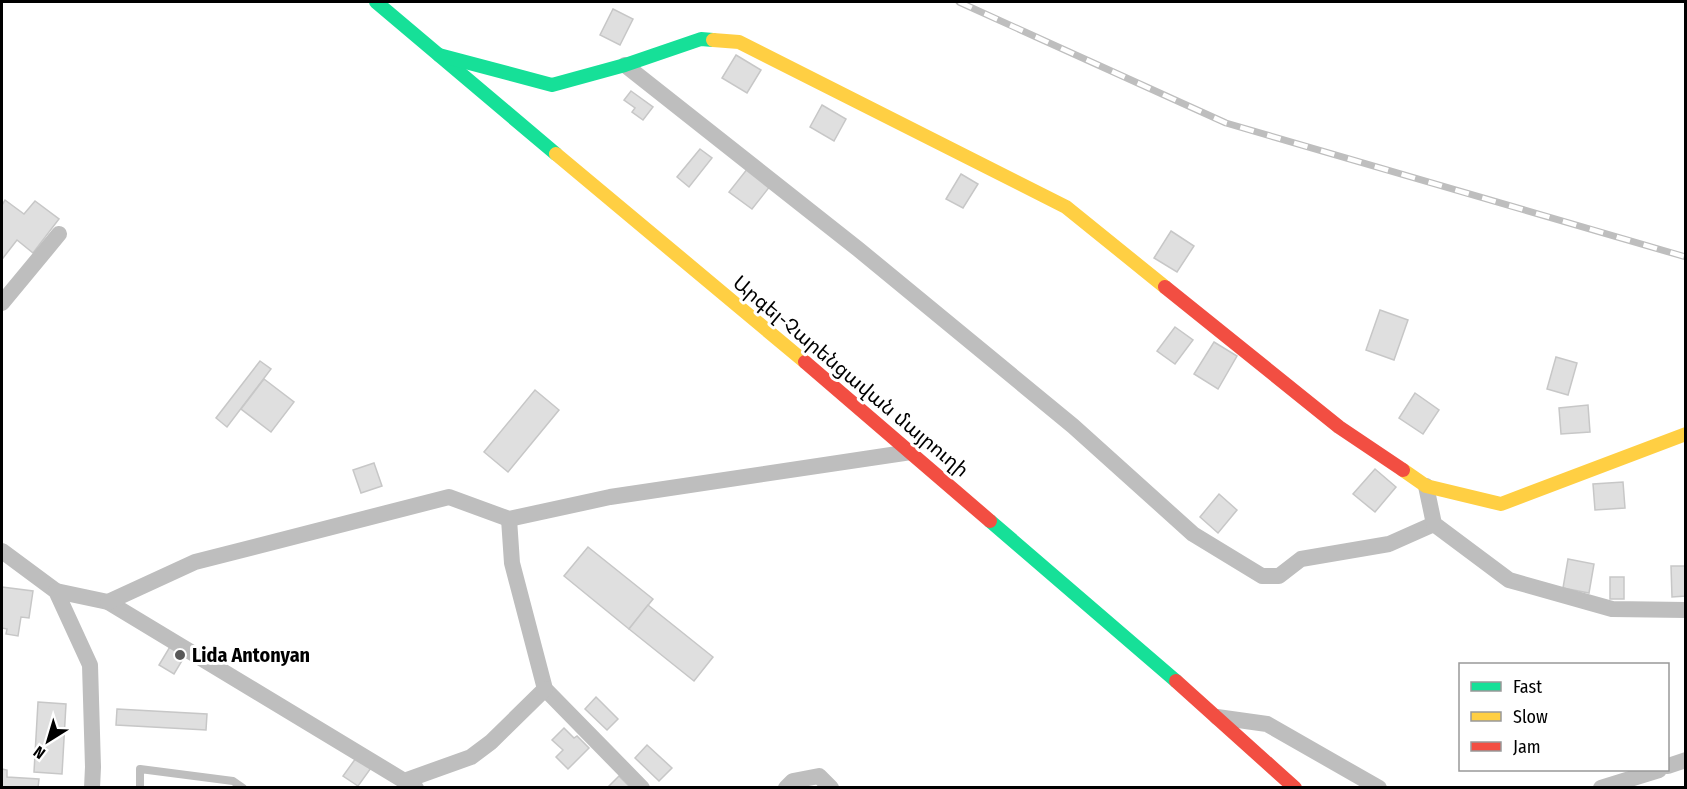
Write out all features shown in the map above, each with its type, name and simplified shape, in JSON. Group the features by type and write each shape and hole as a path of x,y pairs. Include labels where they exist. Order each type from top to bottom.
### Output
{"street":[{"name":"Արգել-Չարենցավան մայրուղի","path":"376,2 912,452 1217,717 1295,788"},
{"path":"439,55 552,86 625,65 701,39 739,42 1066,207 1340,427 1426,486 1501,504 1686,434"},
{"path":"625,65 858,249 1037,396 1193,534 1262,576 1279,576 1301,559 1389,544 1434,524"},
{"path":"2,303 59,234"},
{"path":"108,602 195,562 449,497 509,519 610,497 912,452"},
{"path":"1426,486 1434,524 1509,580 1612,609 1686,610"},
{"path":"509,519 512,563 545,689 642,788"},
{"path":"2,551 56,591 108,602 410,784 471,757 491,742 545,689"},
{"path":"56,591 90,665 92,788"},
{"path":"1217,717 1267,724 1379,788"},
{"path":"1669,766 1686,760"},
{"path":"1601,788 1656,771"},
{"path":"786,788 793,781 819,776 831,788"}],"lane":[{"path":"140,788 140,769 233,781 243,788"}],"building":[{"path":"613,9 633,19 620,45 600,35"},
{"path":"736,55 761,70 747,93 722,78"},
{"path":"631,91 653,107 643,120 632,112 635,108 624,100"},
{"path":"822,105 846,119 834,141 810,127"},
{"path":"700,149 712,158 689,187 677,177"},
{"path":"748,168 771,185 752,209 729,192"},
{"path":"961,174 978,184 963,208 946,199"},
{"path":"5,200 24,214 35,201 59,219 33,253 17,240 2,257 2,205"},
{"path":"1171,231 1194,246 1177,272 1154,258"},
{"path":"1380,310 1408,320 1394,360 1366,350"},
{"path":"1175,327 1193,340 1175,364 1157,351"},
{"path":"1214,342 1237,356 1218,389 1194,374"},
{"path":"1556,357 1577,363 1568,395 1547,389"},
{"path":"260,361 271,369 227,427 216,418"},
{"path":"264,379 294,402 271,432 241,409"},
{"path":"535,390 559,410 508,472 484,452"},
{"path":"1415,393 1439,410 1423,434 1399,418"},
{"path":"1588,405 1590,432 1561,434 1559,408"},
{"path":"374,463 382,486 361,493 353,470"},
{"path":"1375,469 1396,487 1375,512 1353,494"},
{"path":"1623,482 1625,508 1595,510 1593,484"},
{"path":"1219,494 1237,510 1218,533 1200,517"},
{"path":"588,547 653,599 629,629 564,576"},
{"path":"1568,559 1594,564 1589,593 1563,588"},
{"path":"1671,566 1686,566 1686,596 1672,597"},
{"path":"1610,577 1624,577 1624,599 1610,599"},
{"path":"2,587 33,591 29,618 21,617 18,636 6,634 7,629 2,628"},
{"path":"648,605 713,657 694,681 629,629"},
{"path":"171,645 186,654 174,674 159,665"},
{"path":"596,697 618,719 607,730 585,709"},
{"path":"38,702 66,704 62,774 34,772"},
{"path":"117,709 207,714 206,730 116,725"},
{"path":"564,728 574,738 577,736 589,748 568,769 556,757 563,750 552,740"},
{"path":"647,745 672,768 659,781 635,758"},
{"path":"356,758 371,768 358,786 343,776"},
{"path":"2,769 7,770 7,777 39,779 38,788 2,788"},
{"path":"619,776 631,788 607,788"}],"railway":[{"path":"959,2 1226,123 1686,257"}],"traffic: fast":[{"path":"376,2 556,154"},
{"path":"439,55 552,85 625,65 701,39 713,40"},
{"path":"990,521 1176,681"}],"traffic: slow":[{"path":"713,40 739,42 1066,207 1165,287"},
{"path":"556,154 805,362"},
{"path":"1403,470 1426,486 1501,504 1686,434"}],"traffic: jam":[{"path":"1165,287 1339,427 1403,470"},
{"path":"805,362 990,521"},
{"path":"1176,681 1295,788"}],"place":[{"name":"Lida Antonyan","path":"180,655"}]}
